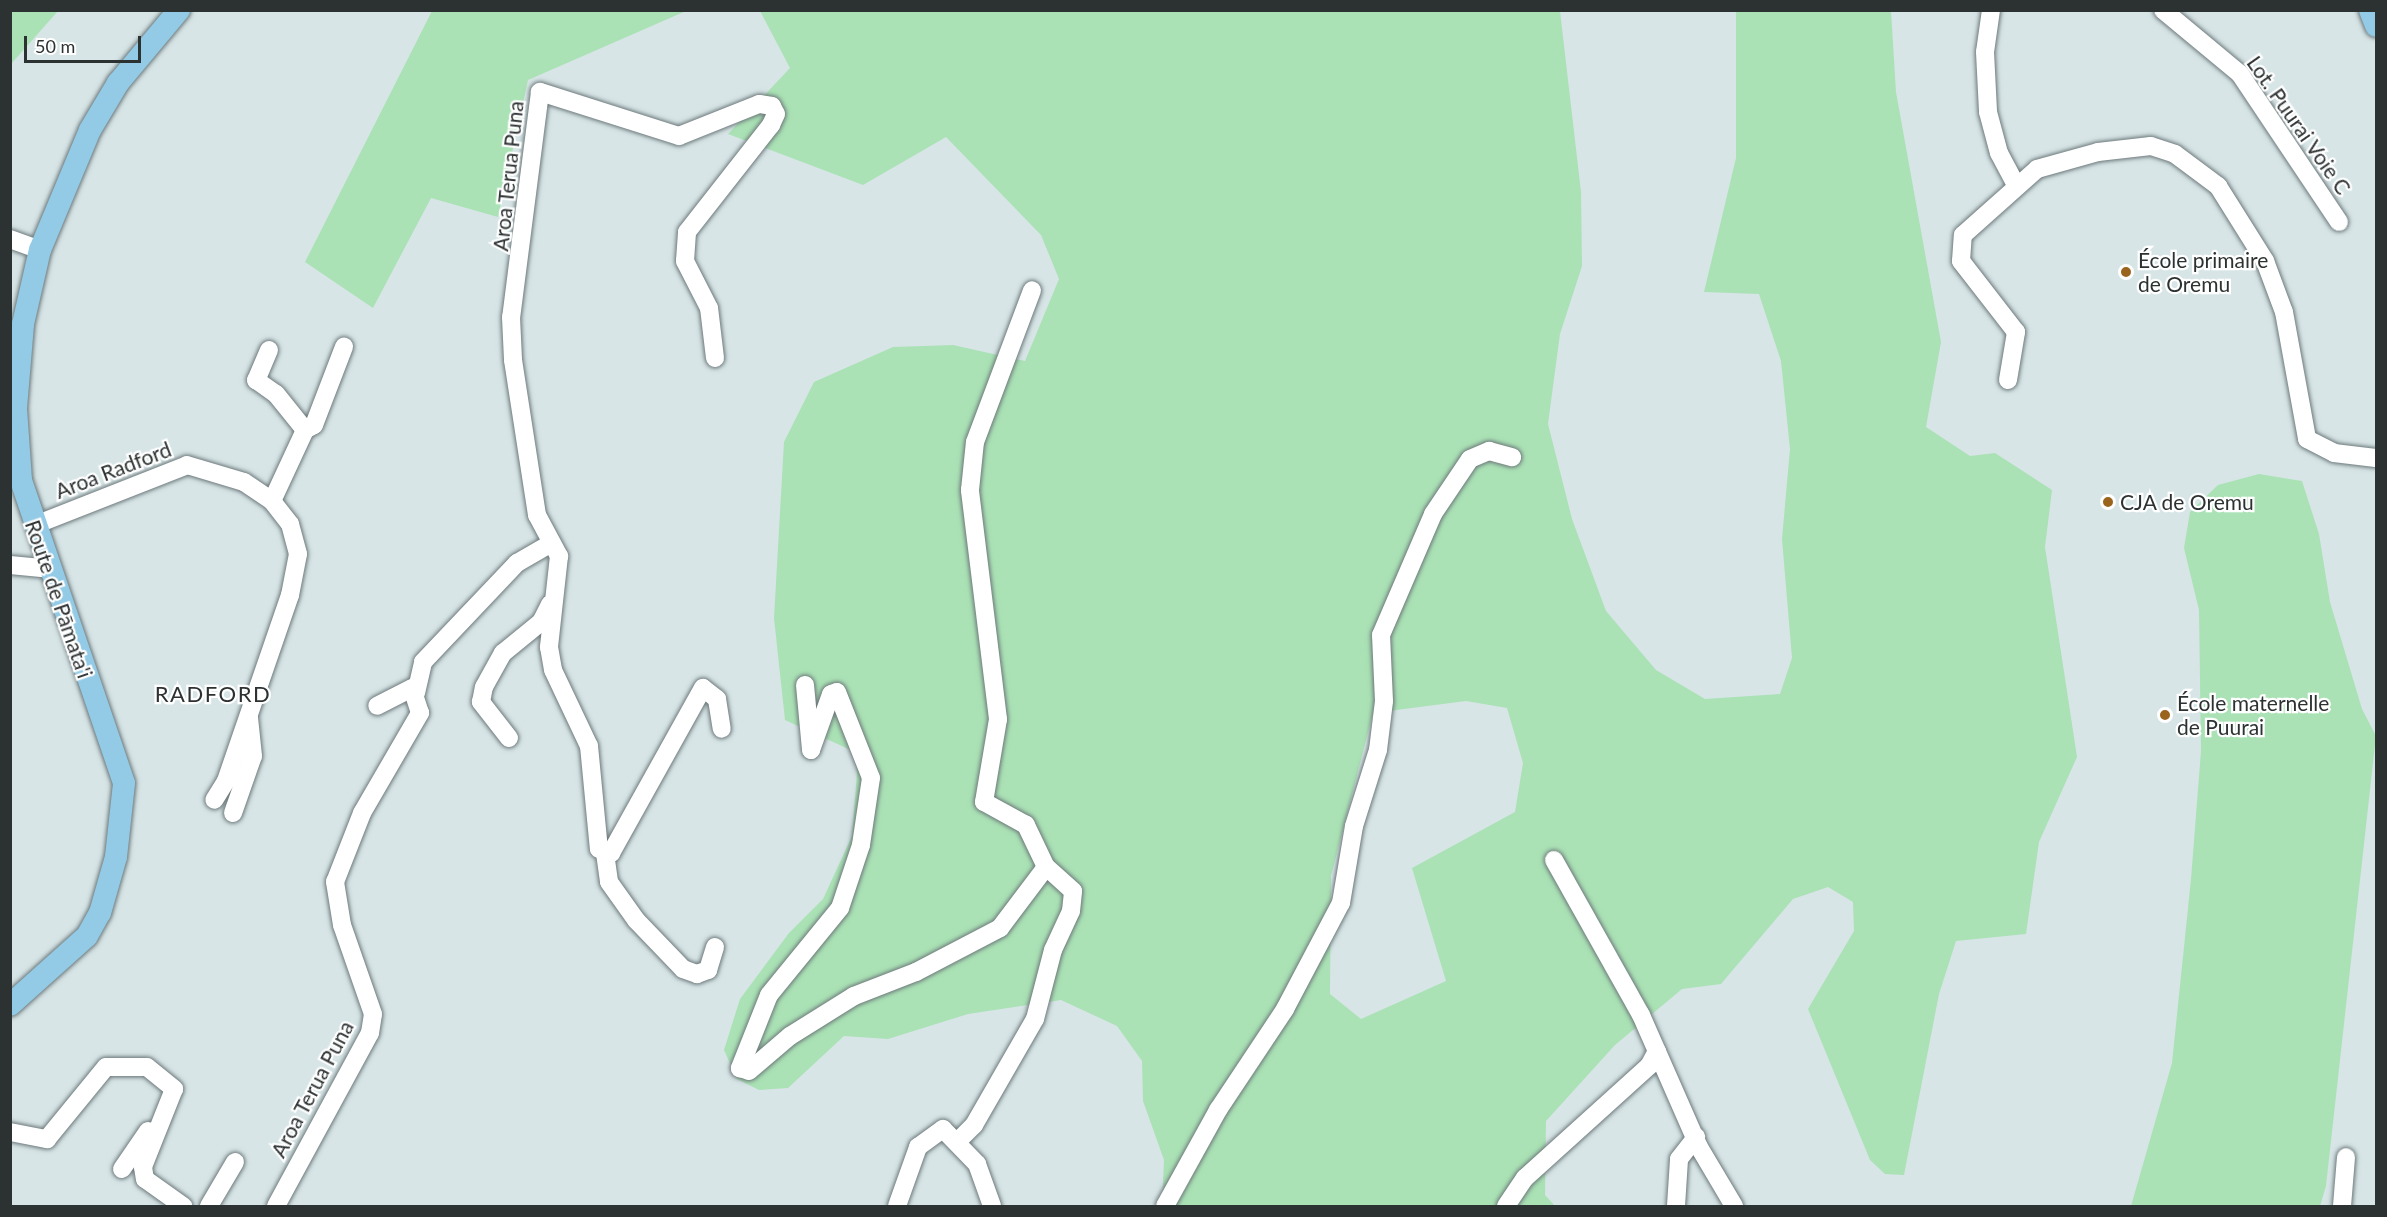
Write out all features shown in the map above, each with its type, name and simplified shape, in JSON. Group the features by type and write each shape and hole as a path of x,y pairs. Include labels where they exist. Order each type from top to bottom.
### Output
{"main road":[{"name":"Route de Pāmata'i","path":"10,1005 94,926 121,818 123,773 79,664 52,569 35,525 18,462 16,408 23,324 40,250 102,107 179,10"},
{"path":"2370,10 2376,26"}],"street":[{"path":"1991,10 1985,52 1988,112 1999,153 2016,183"},
{"name":"Lot. Puurai Voie C","path":"2163,10 2240,74 2339,222"},
{"name":"Aroa Terua Puna","path":"509,738 481,702 484,687 503,653 541,622 550,603 560,571 551,543 537,515 529,475 511,317 540,92 679,136 759,104 772,106 776,114 771,125 687,232 685,261 709,308 715,358"},
{"path":"2008,380 2016,332 1961,261 1959,249 1963,235 2016,183 2055,162 2132,145 2175,154 2198,168 2240,214 2265,261 2284,312 2307,439 2334,453 2376,458"},
{"path":"10,239 40,250"},
{"path":"959,1140 974,1125 1035,1019 1053,950 1071,911 1073,891 1046,867 1026,825 984,802 998,719 970,490 975,442 1032,290"},
{"path":"272,501 305,430 314,425 344,347"},
{"path":"269,350 256,380 276,394 305,430"},
{"path":"1165,1206 1218,1110 1285,1009 1341,903 1354,826 1378,750 1384,700 1381,635 1433,514 1470,459 1489,451 1512,457"},
{"name":"Aroa Radford","path":"35,525 187,465 220,471 272,501 290,524 297,563 249,715 214,800"},
{"name":"Aroa Terua Puna","path":"276,1206 370,1032 373,1014 342,925 335,882 362,813 416,726 420,712 416,693 423,662 518,563 551,543"},
{"path":"10,565 52,569"},
{"name":"Aroa Terua Puna","path":"550,603 553,670 589,746 598,842 605,853 609,882 636,920 683,969 697,974 708,969 715,947"},
{"path":"805,685 811,750 831,693 837,692 871,778 861,845 840,908 769,995 740,1068 749,1071 790,1036 855,996 916,972 1000,928 1046,867"},
{"path":"377,706 393,694 412,688 416,693"},
{"path":"605,853 611,854 703,688 717,699 722,729"},
{"name":"Aroa Radford","path":"233,813 253,756 249,715"},
{"path":"1554,860 1658,1051 1696,1137 1734,1206"},
{"path":"1506,1206 1537,1166 1649,1066 1658,1051"},
{"path":"10,1131 36,1140 56,1134 106,1067 147,1067 166,1078 174,1089 143,1167 153,1188 183,1206"},
{"path":"122,1169 147,1132 166,1078"},
{"path":"897,1206 918,1147 943,1129 959,1140 977,1164 992,1206"},
{"path":"1676,1206 1679,1159 1696,1137"},
{"path":"2342,1206 2346,1157"},
{"path":"209,1206 236,1162"}],"green space":[{"path":"10,11 58,11 11,64"},
{"path":"432,11 686,11 528,80 498,217 431,198 373,308 305,262"},
{"path":"760,11 1560,11 1581,192 1582,266 1560,334 1548,424 1572,519 1606,611 1656,670 1705,699 1780,694 1792,658 1782,539 1790,449 1781,361 1759,294 1704,292 1736,158 1736,11 1891,11 1896,92 1941,342 1926,427 1970,456 1995,453 2052,490 2045,547 2077,757 2039,842 2026,934 1956,941 1939,994 1904,1175 1885,1174 1870,1160 1808,1009 1854,931 1853,902 1828,887 1793,899 1721,984 1682,989 1615,1045 1546,1121 1545,1195 1555,1206 1162,1206 1164,1160 1143,1101 1142,1061 1117,1026 1061,1000 968,1014 888,1039 844,1036 788,1088 759,1090 737,1079 724,1050 740,999 789,933 823,899 852,836 857,773 855,752 785,720 774,618 784,442 814,382 893,347 953,345 1025,361 1059,279 1041,235 946,137 863,185 728,134 790,68","holes":["1466,701 1507,708 1523,763 1515,812 1412,868 1446,981 1361,1019 1330,994 1331,876 1373,713"]},
{"path":"2259,474 2302,481 2319,534 2330,602 2362,709 2376,736 2326,1186 2320,1206 2131,1206 2172,1063 2191,879 2201,751 2199,610 2184,548 2190,512 2218,485"}],"place":[{"name":"École primaire de Oremu","path":"2126,272"},
{"name":"CJA de Oremu","path":"2108,502"},
{"name":"École maternelle de Puurai","path":"2165,715"}],"district":[{"name":"RADFORD","path":"213,694"}]}
